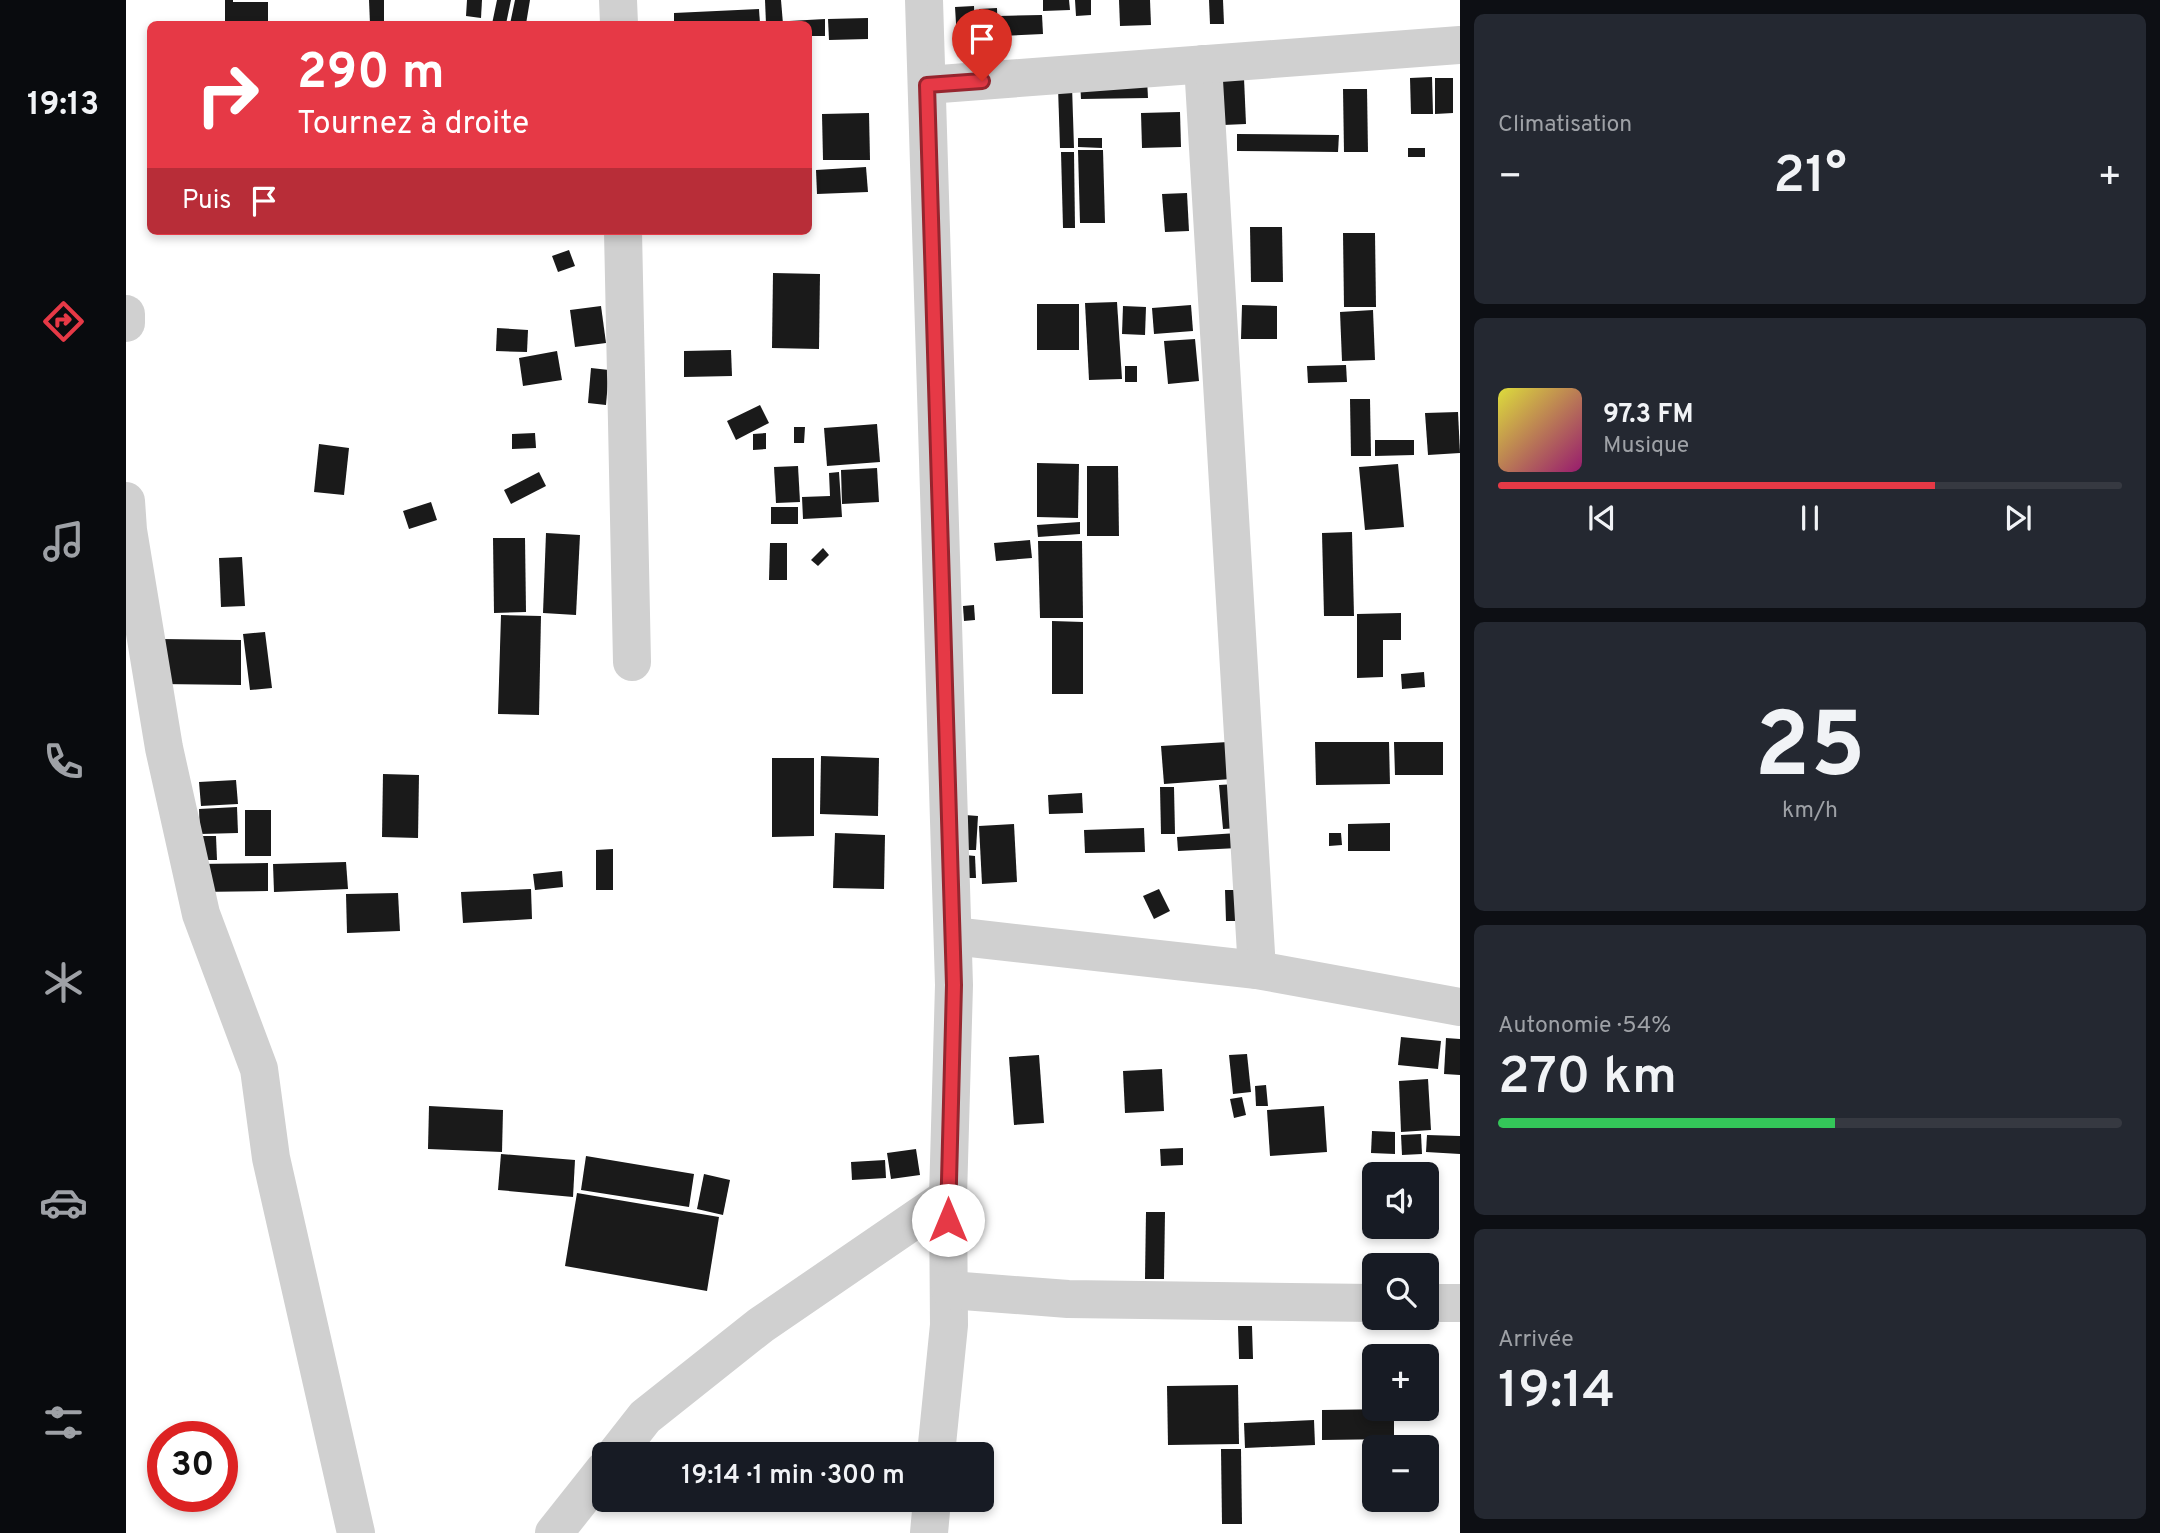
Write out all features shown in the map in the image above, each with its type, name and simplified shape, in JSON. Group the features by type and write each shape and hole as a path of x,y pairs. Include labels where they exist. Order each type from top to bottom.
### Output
{"street":[{"path":"618,0 619,21"},
{"path":"925,0 954,985 948,1197 949,1325 937,1442"},
{"path":"927,85 1460,44"},
{"path":"1203,64 1257,970"},
{"path":"623,235 632,662"},
{"path":"126,314 126,323"},
{"path":"126,501 128,530 164,748 195,888 201,914 259,1069 271,1158 356,1533"},
{"path":"953,936 1257,970 1460,1007"},
{"path":"625,1442 645,1417 761,1325 948,1197"},
{"path":"950,1290 1068,1298 1362,1303"},
{"path":"1439,1303 1460,1303"},
{"path":"554,1533 592,1485"},
{"path":"929,1533 931,1512"}],"building":[{"path":"225,0 268,2 268,21 225,21"},
{"path":"369,0 384,0 384,21 370,21"},
{"path":"467,0 482,0 481,18 466,16"},
{"path":"497,0 511,0 507,21 493,21"},
{"path":"515,0 530,0 526,21 511,21"},
{"path":"765,0 781,0 783,21 766,21"},
{"path":"1043,0 1069,0 1070,10 1043,11"},
{"path":"1075,0 1091,0 1091,15 1076,16"},
{"path":"1119,0 1150,0 1151,25 1120,26"},
{"path":"1209,0 1223,0 1224,24 1210,24"},
{"path":"974,6 975,38 957,39 955,7"},
{"path":"997,8 998,41 980,42 979,9"},
{"path":"759,9 760,21 674,21 674,13"},
{"path":"1042,15 1043,34 1000,36 999,16"},
{"path":"868,18 868,39 829,40 828,19"},
{"path":"825,19 825,36 812,36 812,21 789,21"},
{"path":"1432,77 1433,114 1411,114 1410,78"},
{"path":"1244,78 1246,124 1223,125 1221,79"},
{"path":"1435,78 1453,78 1453,113 1435,114"},
{"path":"1147,79 1148,98 1081,99 1080,80"},
{"path":"1072,86 1074,148 1060,148 1058,87"},
{"path":"1343,89 1367,89 1368,152 1344,152"},
{"path":"1180,112 1181,147 1142,148 1141,113"},
{"path":"869,113 870,160 823,160 822,114"},
{"path":"1237,134 1339,135 1338,152 1237,151"},
{"path":"1078,138 1102,138 1102,148 1078,147"},
{"path":"1408,148 1425,148 1425,157 1408,157"},
{"path":"1078,150 1103,150 1105,223 1080,223"},
{"path":"1061,152 1074,152 1075,228 1063,228"},
{"path":"866,167 868,192 817,194 816,170"},
{"path":"1187,193 1189,231 1165,232 1162,194"},
{"path":"1250,227 1282,227 1283,282 1251,282"},
{"path":"1343,233 1375,233 1376,307 1344,307"},
{"path":"569,250 575,266 558,272 552,256"},
{"path":"773,273 820,274 819,349 772,348"},
{"path":"1117,302 1122,379 1089,380 1085,303"},
{"path":"1037,304 1079,304 1079,350 1037,350"},
{"path":"1191,305 1193,331 1154,334 1152,308"},
{"path":"1242,305 1277,306 1277,339 1241,339"},
{"path":"601,306 606,343 575,347 570,310"},
{"path":"1123,306 1146,307 1145,335 1122,334"},
{"path":"1373,310 1375,360 1342,361 1340,312"},
{"path":"497,328 528,330 527,352 496,351"},
{"path":"1195,339 1199,381 1168,384 1164,341"},
{"path":"731,350 732,376 684,377 684,351"},
{"path":"557,351 562,380 523,386 519,358"},
{"path":"1346,365 1347,382 1308,383 1307,366"},
{"path":"1125,366 1137,366 1137,382 1125,382"},
{"path":"591,368 609,370 606,405 588,403"},
{"path":"1350,399 1370,399 1371,456 1351,456"},
{"path":"760,405 769,423 736,440 727,421"},
{"path":"1458,412 1460,453 1428,455 1425,413"},
{"path":"877,424 880,462 827,466 824,428"},
{"path":"794,427 805,427 804,443 794,443"},
{"path":"535,433 536,448 512,449 512,434"},
{"path":"766,433 766,449 753,450 753,434"},
{"path":"1375,440 1414,440 1414,455 1375,456"},
{"path":"319,444 349,448 344,495 314,492"},
{"path":"1037,463 1079,464 1078,518 1037,517"},
{"path":"1398,464 1404,527 1365,530 1359,467"},
{"path":"798,466 800,502 776,503 774,467"},
{"path":"1087,466 1118,466 1119,536 1087,536"},
{"path":"877,468 879,502 842,504 841,470"},
{"path":"539,472 546,486 511,504 504,490"},
{"path":"839,472 842,517 803,519 802,497 830,496 829,473"},
{"path":"431,502 437,520 409,529 403,511"},
{"path":"771,507 798,507 798,524 771,524"},
{"path":"1080,522 1080,534 1038,537 1037,525"},
{"path":"1352,532 1354,616 1324,616 1322,533"},
{"path":"546,533 580,535 576,615 543,613"},
{"path":"493,538 525,538 526,612 494,613"},
{"path":"1030,540 1032,558 996,561 994,543"},
{"path":"1038,541 1082,541 1083,618 1040,618"},
{"path":"770,543 787,543 787,580 769,580"},
{"path":"823,548 829,555 818,566 811,560"},
{"path":"242,557 245,606 221,607 219,558"},
{"path":"974,605 975,620 964,621 963,606"},
{"path":"1401,613 1401,640 1383,640 1383,677 1357,678 1357,614"},
{"path":"501,615 541,616 539,715 498,714"},
{"path":"1052,621 1083,622 1083,694 1052,694"},
{"path":"265,632 272,688 250,690 243,634"},
{"path":"161,639 241,640 241,685 161,684"},
{"path":"1424,672 1425,687 1402,689 1401,674"},
{"path":"1228,742 1231,779 1164,784 1161,746"},
{"path":"1315,742 1389,742 1390,784 1316,785"},
{"path":"1394,742 1443,742 1443,775 1395,775"},
{"path":"821,756 879,758 878,816 820,814"},
{"path":"772,758 814,758 814,836 772,837"},
{"path":"383,774 419,775 418,838 382,837"},
{"path":"236,780 238,804 201,806 199,782"},
{"path":"1236,784 1240,828 1223,829 1219,785"},
{"path":"1160,787 1174,787 1175,834 1161,834"},
{"path":"1082,793 1083,813 1049,814 1048,795"},
{"path":"237,807 238,833 200,834 199,809"},
{"path":"245,810 271,810 271,856 245,856"},
{"path":"965,815 978,816 976,850 964,850"},
{"path":"1390,823 1390,851 1348,851 1348,824"},
{"path":"1014,824 1017,882 982,884 979,826"},
{"path":"1144,828 1145,852 1085,853 1084,830"},
{"path":"835,833 885,835 884,889 833,888"},
{"path":"1237,833 1238,848 1178,851 1177,837"},
{"path":"1329,833 1341,833 1342,845 1329,846"},
{"path":"196,836 216,836 217,860 198,860"},
{"path":"613,849 613,890 596,890 596,850"},
{"path":"965,855 975,856 976,878 965,878"},
{"path":"346,862 348,889 274,892 273,864"},
{"path":"268,863 268,891 197,892 197,864"},
{"path":"562,871 563,887 535,890 533,874"},
{"path":"531,889 532,919 463,923 461,892"},
{"path":"1159,889 1170,911 1154,919 1143,896"},
{"path":"1225,890 1239,890 1239,921 1226,921"},
{"path":"398,893 400,931 347,933 346,894"},
{"path":"1401,1037 1441,1041 1438,1069 1398,1065"},
{"path":"1446,1038 1460,1039 1460,1075 1444,1074"},
{"path":"1247,1054 1251,1092 1233,1094 1229,1055"},
{"path":"1039,1055 1044,1123 1014,1125 1009,1057"},
{"path":"1162,1069 1164,1111 1125,1113 1123,1071"},
{"path":"1428,1079 1431,1130 1401,1132 1399,1081"},
{"path":"1266,1085 1268,1106 1256,1106 1255,1086"},
{"path":"1242,1097 1246,1115 1234,1118 1230,1099"},
{"path":"429,1106 503,1110 502,1152 428,1149"},
{"path":"1324,1106 1327,1152 1270,1156 1267,1110"},
{"path":"1372,1131 1395,1132 1395,1154 1371,1153"},
{"path":"1421,1134 1422,1154 1402,1155 1401,1135"},
{"path":"1427,1135 1460,1136 1460,1154 1426,1152"},
{"path":"1183,1148 1183,1165 1161,1166 1160,1149"},
{"path":"916,1149 920,1175 891,1179 887,1153"},
{"path":"501,1154 575,1160 573,1197 498,1190"},
{"path":"586,1156 694,1174 689,1207 581,1190"},
{"path":"885,1160 886,1178 852,1180 851,1162"},
{"path":"704,1174 730,1180 723,1215 697,1209"},
{"path":"577,1193 719,1217 707,1291 565,1266"},
{"path":"1146,1212 1165,1212 1164,1279 1145,1279"},
{"path":"1238,1326 1252,1326 1253,1359 1239,1359"},
{"path":"1238,1385 1239,1444 1168,1445 1167,1386"},
{"path":"1362,1409 1362,1421 1394,1421 1394,1435 1362,1435 1362,1439 1322,1440 1322,1410"},
{"path":"1314,1420 1315,1445 1245,1448 1244,1423"},
{"path":"1221,1449 1241,1449 1242,1524 1222,1524"}],"route":[{"path":"948,1220 954,985 927,85 982,81"}]}
